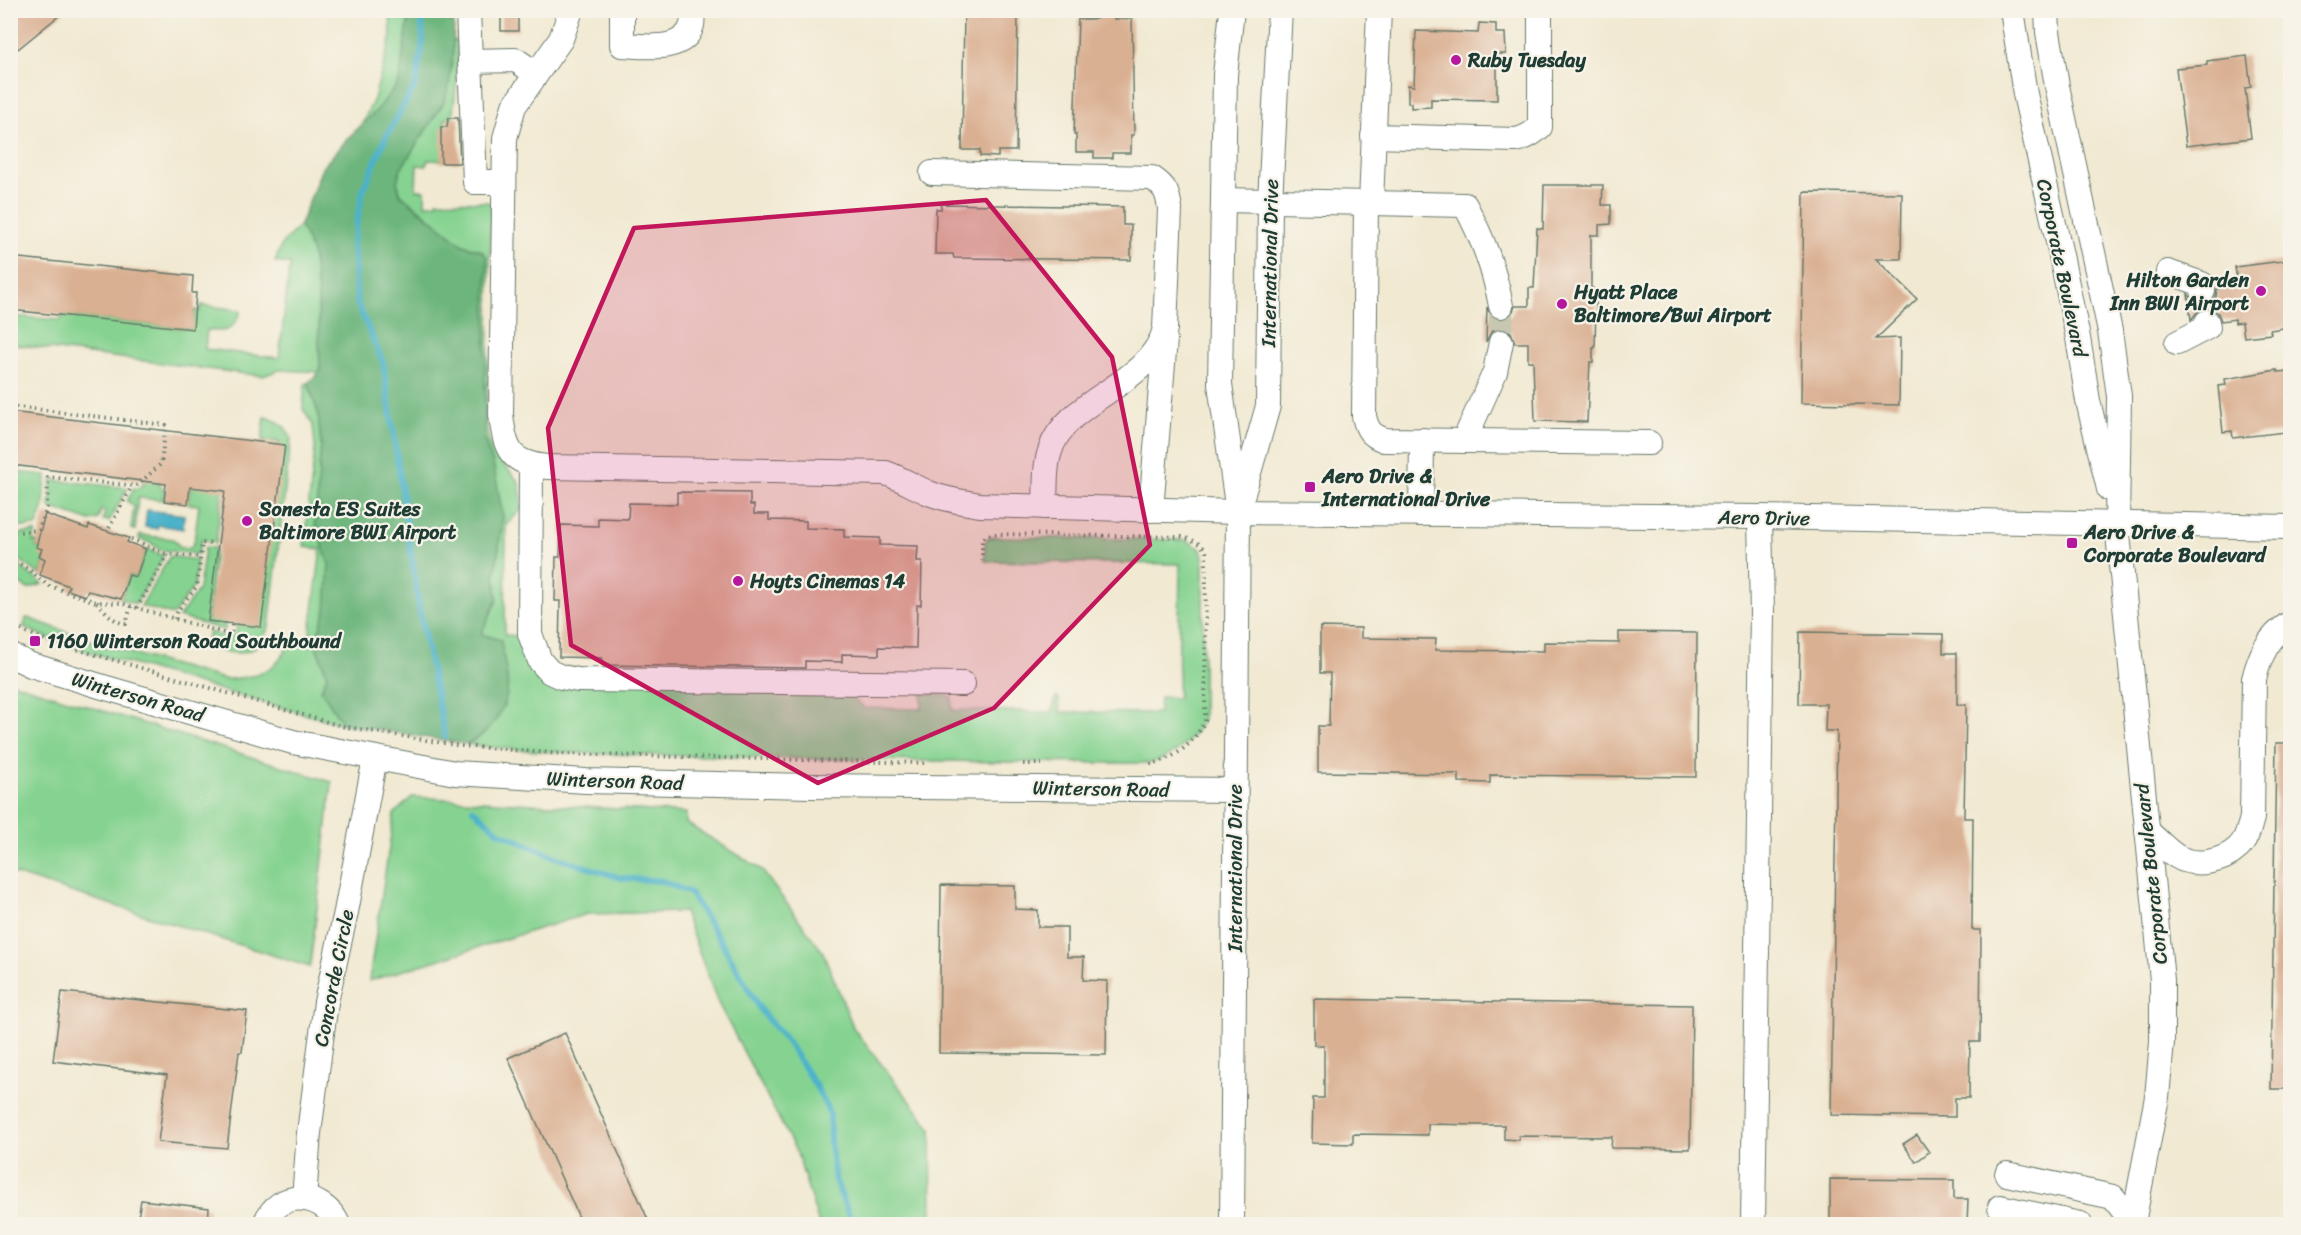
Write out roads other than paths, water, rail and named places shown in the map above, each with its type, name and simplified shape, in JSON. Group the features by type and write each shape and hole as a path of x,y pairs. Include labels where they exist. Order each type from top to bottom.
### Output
{"street":[{"path":"468,10 475,182 504,182"},
{"path":"571,10 561,39 514,106 505,138 501,414 507,444 514,456 531,465 530,634 540,661 550,672 578,680 963,684"},
{"path":"622,10 622,45 654,46 664,46 682,40 692,27 693,10"},
{"name":"International Drive","path":"1232,10 1225,75 1220,384 1238,512 1232,1224"},
{"name":"International Drive","path":"1238,512 1268,406 1270,201 1280,10"},
{"path":"1379,10 1368,203 1364,416 1366,427 1373,435 1384,440 1649,443"},
{"path":"1373,136 1516,140 1526,138 1535,132 1540,127 1540,17 1538,10"},
{"name":"Corporate Boulevard","path":"2012,10 2025,94 2061,255 2088,401 2117,524"},
{"name":"Corporate Boulevard","path":"2047,10 2057,86 2109,331 2119,396 2117,524 2162,980 2162,1042 2157,1097 2132,1224"},
{"path":"470,61 516,60 536,74"},
{"path":"932,173 1152,178 1164,186 1170,209 1165,329 1151,510"},
{"path":"1223,200 1465,205 1484,242 1495,275 1501,306"},
{"path":"2168,272 2202,284 2203,291"},
{"path":"2177,343 2208,327 2207,322"},
{"path":"1045,507 1050,452 1055,439 1070,421 1155,354 1162,342 1165,329"},
{"path":"1464,441 1495,372 1502,342"},
{"path":"1421,514 1422,440"},
{"name":"Aero Drive","path":"531,465 886,473 905,480 928,493 950,500 980,505 1238,512 1760,517 2290,527"},
{"path":"1753,1224 1762,613 1760,517"},
{"path":"2147,831 2177,857 2193,862 2210,862 2224,858 2239,847 2248,834 2252,818 2254,679 2259,659 2268,642 2290,623"},
{"name":"Winterson Road","path":"10,655 41,668 281,738 455,773 586,781 810,786 1235,790"},
{"name":"Concorde Circle","path":"304,1198 309,1132 326,1002 346,912 375,758"},
{"path":"2007,1174 2113,1197 2132,1224"},
{"path":"266,1224 272,1212 279,1206 304,1198 321,1204 338,1224"},
{"path":"2000,1207 2080,1224"}],"water":[{"path":"147,510 184,515 183,529 158,525 157,529 145,527"}],"waterway":[{"path":"421,10 423,40 416,84 386,137 363,190 353,243 357,303 383,362 420,613 445,737"},
{"path":"473,809 499,832 558,858 621,878 662,881 690,893 761,1011 788,1043 817,1088 830,1114 830,1142 835,1180 853,1224"}],"tunnel":[{"path":"1501,306 1501,342"}],"place":[{"name":"Ruby Tuesday","path":"1456,60"},
{"name":"Hilton Garden Inn BWI Airport","path":"2261,291"},
{"name":"Hyatt Place Baltimore/Bwi Airport","path":"1562,304"},
{"name":"Aero Drive & International Drive","path":"1310,487"},
{"name":"Sonesta ES Suites Baltimore BWI Airport","path":"247,521"},
{"name":"Aero Drive & Corporate Boulevard","path":"2072,543"},
{"name":"Hoyts Cinemas 14","path":"738,581"},
{"name":"1160 Winterson Road Southbound","path":"35,641"}]}
